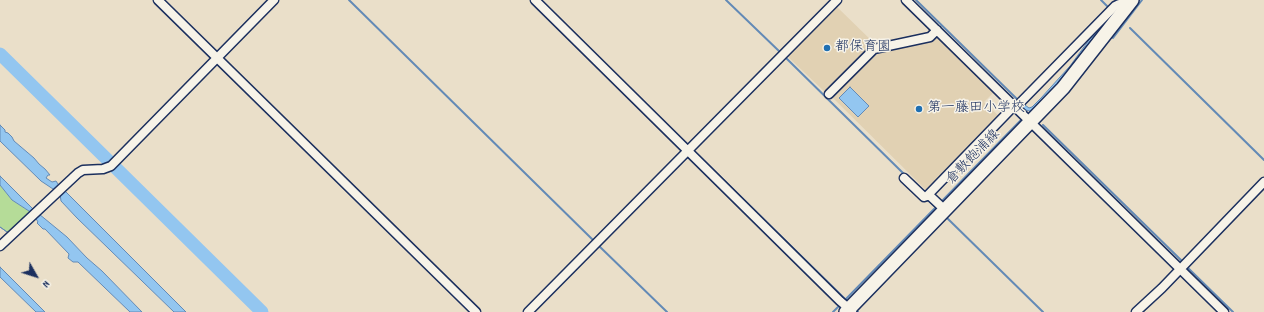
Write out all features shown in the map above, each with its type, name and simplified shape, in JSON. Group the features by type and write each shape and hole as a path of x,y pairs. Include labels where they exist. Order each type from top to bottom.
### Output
{"main road":[{"name":"倉敷飽浦線","path":"846,308 941,205 1031,122 1075,74 1130,2"}],"street":[{"path":"158,0 218,56 476,312"},
{"path":"0,246 78,173 83,170 103,169 113,164 274,0"},
{"path":"535,0 846,308"},
{"path":"528,312 838,0"},
{"path":"906,0 1018,105 1031,122 1183,266 1224,312"},
{"path":"904,178 925,198 929,195 1115,6 1130,2"},
{"path":"829,94 874,49 930,37 937,30"},
{"path":"1136,312 1162,288 1264,182"},
{"path":"929,195 941,205"}],"shaded area":[{"path":"836,6 874,43 826,93 787,56"},
{"name":"第一藤田小学校","path":"939,38 994,92 984,102 1000,117 928,192 833,98 871,58 881,52"}],"green space":[{"path":"0,185 12,200 32,213 10,234 0,227"}],"water":[{"path":"1100,25 1105,28 1066,76 1033,112 1026,110 1023,107 1025,105 1029,108 1032,107 1070,66"},
{"path":"850,87 869,106 858,117 839,98"},
{"path":"0,125 14,141 45,169 50,175 46,178 52,182 56,181 60,187 56,191 41,181 0,141"},
{"path":"0,176 35,211 10,234 32,213 12,200 0,185"},
{"path":"64,190 186,312 174,312 77,218 61,201 60,194"},
{"path":"39,214 67,237 142,312 130,312 78,262 73,262 68,258 69,254 45,229 37,223 38,222 35,217"},
{"path":"0,267 45,312 36,312 0,277"}],"waterway":[{"path":"349,0 594,241"},
{"path":"726,0 781,53"},
{"path":"916,0 1019,101"},
{"path":"1101,0 1109,8"},
{"path":"1110,36 1113,38 1142,0"},
{"path":"1130,28 1264,160"},
{"path":"0,54 262,312"},
{"path":"785,57 905,175"},
{"path":"941,202 1021,120"},
{"path":"1043,125 1184,263"},
{"path":"682,140 689,146"},
{"path":"698,155 847,301"},
{"path":"929,201 937,208"},
{"path":"844,301 938,205"},
{"path":"946,217 1043,312"},
{"path":"598,245 667,312"},
{"path":"1187,267 1233,312"},
{"path":"833,312 841,304"}],"place":[{"name":"都保育園","path":"827,48"},
{"name":"第一藤田小学校","path":"919,109"}]}
